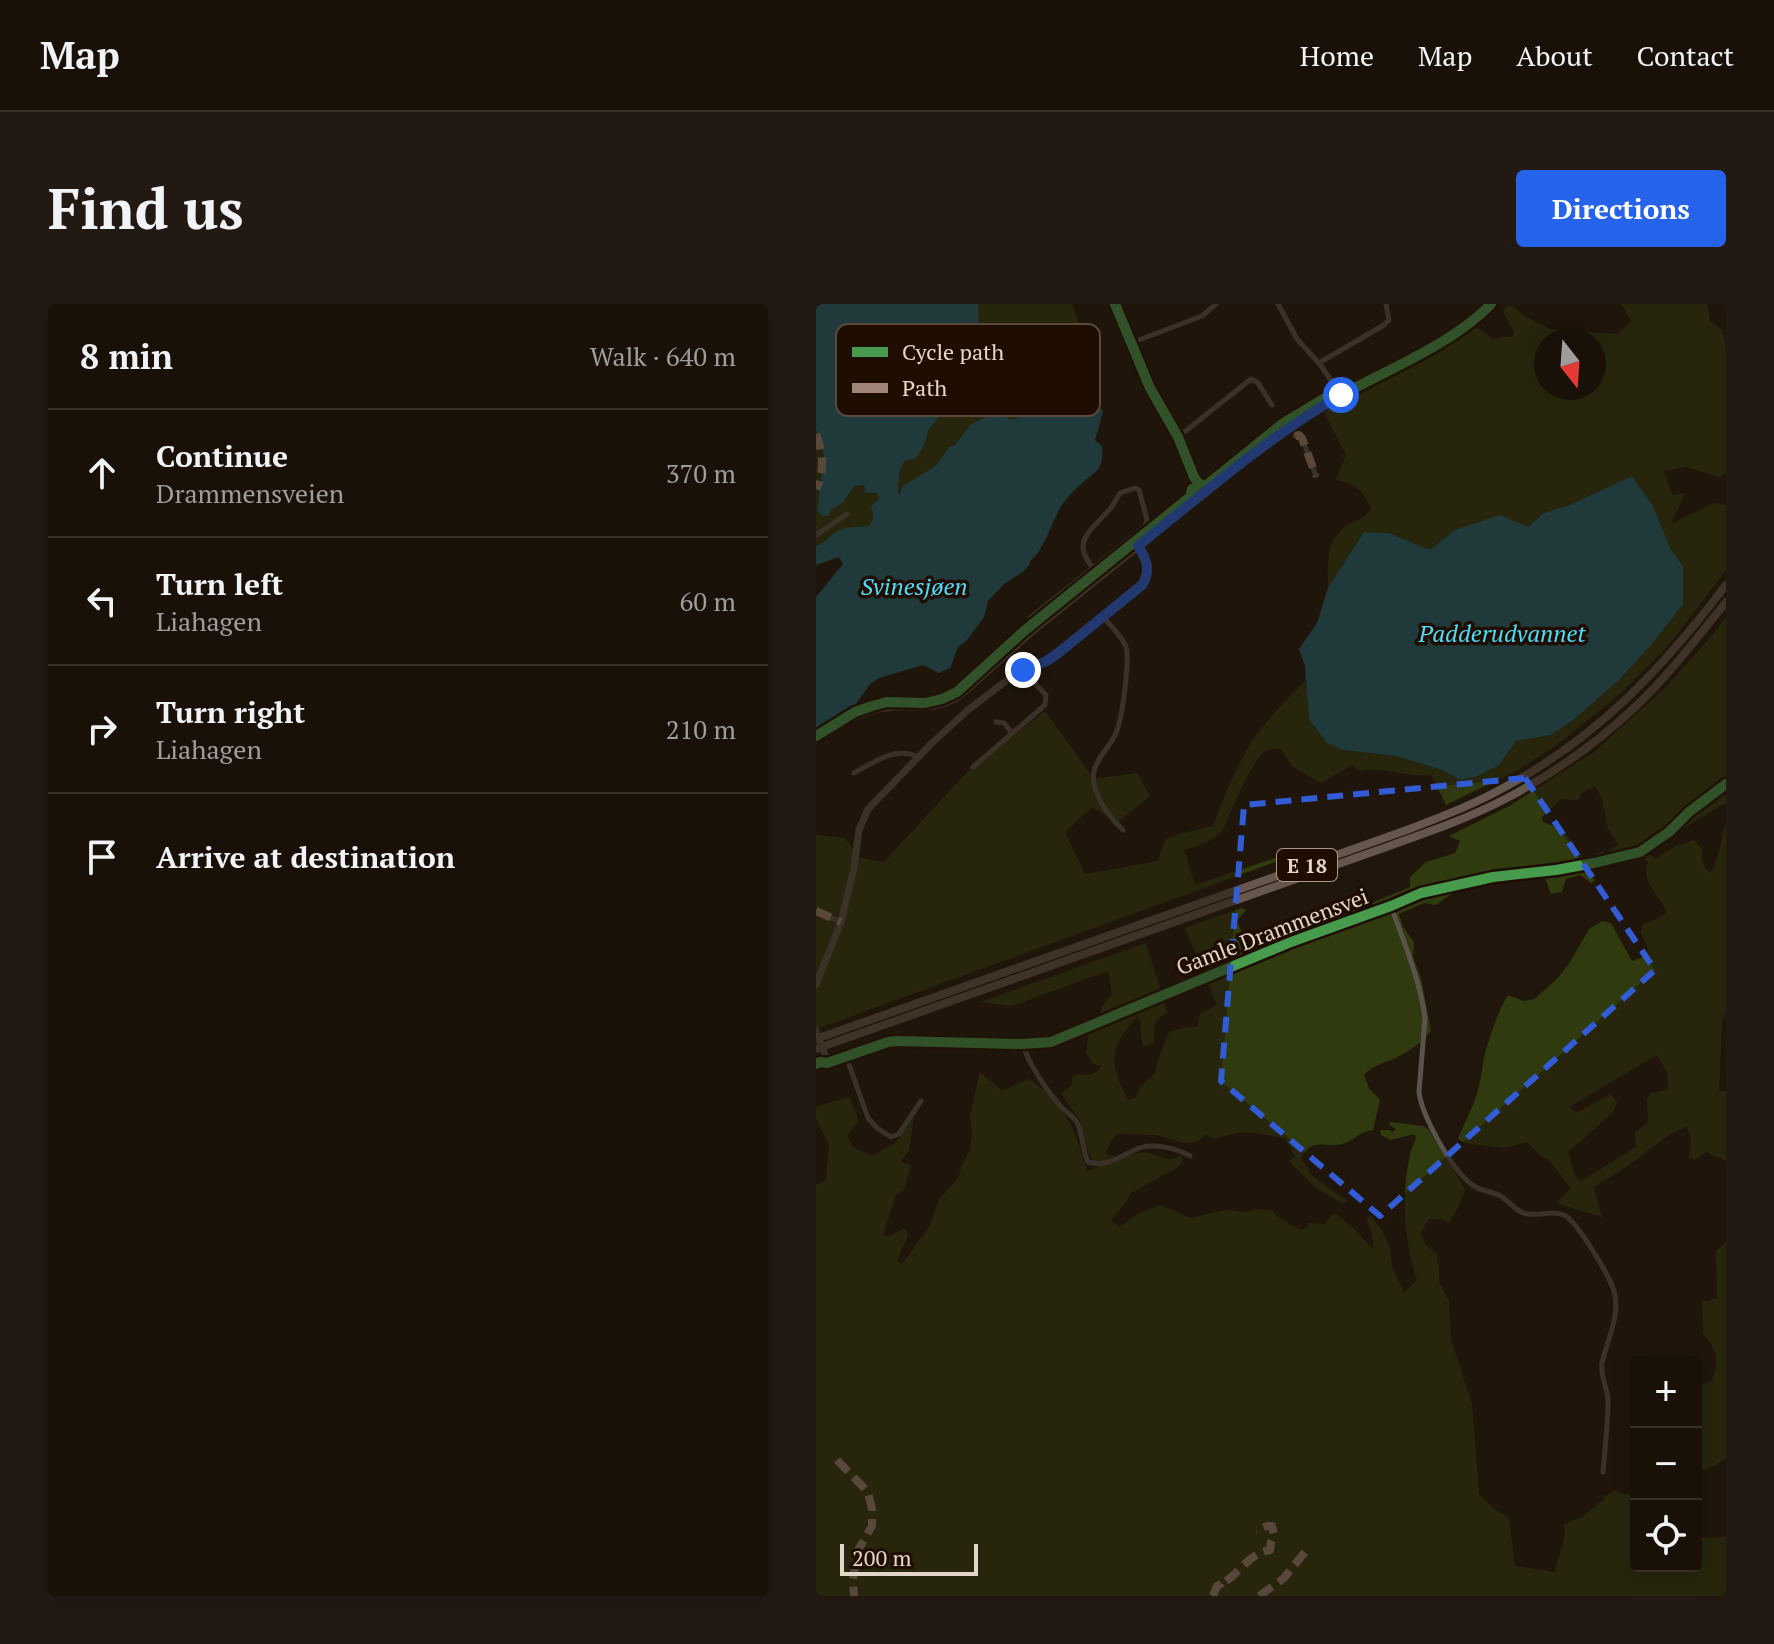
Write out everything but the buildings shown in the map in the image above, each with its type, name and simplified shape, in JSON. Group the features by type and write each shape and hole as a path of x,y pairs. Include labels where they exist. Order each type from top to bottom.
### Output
{"highway":[{"name":"E 18","path":"816,1039 1404,831 1471,804 1569,749 1602,723 1677,647 1726,585"},
{"name":"E 18","path":"816,1049 1361,856 1507,798 1574,756 1634,708 1686,652 1726,602"}],"main road":[{"path":"1115,304 1150,388 1178,437 1202,495"},
{"path":"816,740 867,712 931,707 955,699 969,690 1033,631 1291,425 1453,335 1491,304"},
{"path":"816,985 841,922 865,814 960,717 1002,683 1051,658 1133,593 1146,578 1147,563 1138,546"},
{"path":"816,1031 826,1059"},
{"name":"Gamle Drammensvei","path":"816,1068 826,1059"}],"street":[{"path":"1131,343 1207,314 1216,304"},
{"path":"1278,304 1298,341 1319,363 1341,395"},
{"path":"1319,363 1384,325 1389,320 1386,304"},
{"path":"1178,437 1251,379 1258,383 1272,405"},
{"path":"1295,436 1302,438 1316,476"},
{"path":"1030,618 1093,569 1145,526 1147,520 1139,490 1135,488 1120,493 1113,507 1089,532 1083,549 1087,561 1093,569 1100,577"},
{"path":"816,535 847,514"},
{"path":"1103,617 1126,648 1127,661 1117,732 1095,767 1094,775 1101,802 1123,830"},
{"path":"973,767 1044,707 1046,695 1023,670"},
{"path":"996,722 1004,723 1012,733"},
{"path":"854,773 887,755 907,753 919,758"},
{"name":"Gamle Drammensvei","path":"826,1059 897,1041 1042,1044 1062,1038 1291,942 1425,891 1506,875 1556,870 1640,852 1726,784"},
{"path":"1391,906 1424,1007 1421,1104 1442,1145 1472,1185 1498,1194 1519,1211 1528,1214 1558,1213 1566,1216 1584,1237 1613,1288 1613,1326 1602,1365 1608,1395 1603,1472"},
{"path":"816,911 841,922"},
{"path":"1022,1044 1050,1093 1077,1121 1088,1162 1101,1164 1143,1147 1154,1146 1190,1156"},
{"path":"846,1056 868,1118 891,1137 899,1134 921,1101"}],"highlighted area":[{"path":"1525,778 1655,970 1380,1216 1221,1081 1244,805"}],"green space":[{"path":"978,304 1072,304 1079,324 979,324"},
{"path":"1621,304 1707,304 1710,321 1723,331 1726,351 1726,473 1719,477 1686,467 1664,471 1672,495 1685,493 1671,524 1714,503 1726,505 1726,570 1668,646 1620,694 1558,744 1518,770 1446,805 1431,775 1359,771 1352,765 1321,783 1292,766 1281,749 1268,750 1253,767 1222,831 1209,841 1184,850 1195,885 1275,858 1289,857 816,1029 816,835 845,838 860,858 884,862 968,771 1045,711 1094,779 1137,773 1150,796 1117,823 1092,807 1065,832 1085,874 1158,861 1165,840 1213,826 1249,746 1268,720 1306,680 1309,719 1343,750 1396,756 1442,770 1460,780 1499,765 1516,741 1551,735 1572,721 1618,681 1652,644 1683,566 1671,550 1653,506 1632,476 1572,504 1544,513 1528,527 1455,530 1430,550 1389,533 1364,532 1328,588 1330,552 1336,536 1371,509 1358,489 1336,480 1346,455 1324,412 1371,389 1381,376 1463,325 1476,327 1494,340 1513,337 1514,332 1503,311 1507,306 1548,328 1534,328 1534,400 1606,400 1606,333 1618,334 1632,321"},
{"path":"986,416 970,425 936,466 897,494 904,460 925,443 928,431 938,418"},
{"path":"816,429 824,456 817,510 822,516 843,503 853,486 864,485 870,494 876,493 880,498 876,501 874,518 869,526 842,530 816,546"},
{"path":"1726,617 1726,803 1649,854 1655,859 1676,846 1694,840 1702,849 1704,866 1711,873 1726,824 1726,1010 1722,1022 1719,1091 1726,1091 1726,1161 1706,1152 1695,1160 1689,1157 1691,1137 1687,1127 1680,1129 1594,1187 1602,1217 1556,1203 1571,1188 1548,1159 1527,1142 1503,1148 1464,1143 1458,1139 1477,1093 1492,1031 1508,995 1524,1001 1534,999 1558,978 1589,929 1602,921 1611,923 1632,961 1645,956 1648,948 1641,933 1642,925 1666,913 1648,880 1648,862 1642,855 1598,867 1594,871 1595,881 1591,883 1580,875 1566,879 1562,892 1551,894 1545,878 1497,879 1465,887 1436,905 1424,903 1399,914 1403,927 1414,942 1413,957 1421,978 1431,1031 1408,1051 1364,1075 1369,1088 1380,1100 1373,1130 1342,1144 1314,1145 1301,1158 1313,1177 1347,1200 1344,1204 1316,1188 1289,1161 1294,1156 1283,1138 1264,1134 1249,1132 1215,1139 1206,1135 1198,1142 1185,1143 1156,1135 1117,1134 1105,1153 1114,1156 1093,1161 1080,1121 1061,1093 1071,1086 1072,1078 1077,1074 1091,1074 1102,1066 1093,1064 1086,1053 1089,1030 1099,1019 1102,1006 1112,994 1108,971 1012,1006 980,1002 1146,943 1167,1012 1155,1024 1154,1043 1143,1047 1141,1023 1137,1016 1117,1047 1114,1056 1117,1075 1128,1100 1136,1098 1140,1087 1155,1074 1169,1032 1197,1027 1200,1013 1217,1005 1185,928 1241,908 1246,910 1237,921 1248,946 1256,946 1410,887 1410,877 1426,862 1455,853 1460,841 1449,836 1509,806 1594,752 1665,688","holes":["1595,786 1602,799 1608,829 1619,844 1606,853 1602,851 1597,855 1580,856 1564,830 1543,822 1542,817 1561,799 1579,800 1581,793","1657,1055 1667,1072 1668,1090 1651,1093 1647,1099 1648,1123 1635,1132 1636,1147 1580,1182 1568,1152 1612,1113 1617,1103 1611,1094 1576,1113 1569,1107"]},
{"path":"980,1072 1002,1091 1029,1079 1061,1108 1079,1144 1087,1172 1144,1152 1167,1159 1182,1155 1178,1167 1131,1193 1111,1220 1119,1227 1136,1215 1160,1205 1190,1218 1226,1210 1272,1210 1300,1230 1307,1228 1309,1223 1324,1224 1334,1213 1372,1248 1371,1230 1367,1222 1371,1216 1383,1232 1390,1249 1392,1266 1404,1293 1417,1280 1405,1218 1407,1170 1416,1137 1414,1134 1391,1140 1381,1135 1380,1130 1393,1132 1396,1129 1389,1125 1391,1122 1428,1129 1465,1189 1449,1223 1442,1219 1429,1219 1420,1233 1426,1245 1436,1253 1439,1282 1449,1301 1451,1340 1472,1404 1479,1494 1509,1519 1515,1566 1555,1572 1564,1524 1582,1517 1604,1499 1604,1495 1614,1490 1630,1494 1630,1572 1702,1572 1702,1537 1726,1536 1726,1596 816,1596 816,1185 826,1180 829,1145 816,1118 816,1107 849,1097 859,1121 847,1136 853,1147 872,1156 895,1143 914,1117 909,1150 901,1162 911,1165 904,1190 896,1195 883,1234 888,1237 905,1228 908,1235 897,1261 902,1264 930,1226 939,1199 958,1179 970,1150 970,1116"},
{"path":"1726,1242 1726,1458 1702,1470 1702,1384 1712,1381 1716,1356 1703,1333 1702,1300 1717,1298 1716,1251"}],"water":[{"name":"Svinesjøen","path":"816,304 978,304 979,324 836,324 836,416 939,416 928,431 919,454 914,459 904,461 899,474 898,494 903,486 936,466 970,425 987,416 1006,416 1010,420 1024,416 1100,416 1100,409 1103,411 1095,440 1102,446 1100,466 1064,502 1030,564 988,601 984,617 958,647 950,668 939,673 923,665 879,678 870,684 856,704 816,728 816,597 843,564 839,557 816,565 816,546 843,529 869,526 874,518 871,506 880,498 876,493 866,493 864,485 854,486 843,503 831,510 828,516 822,516 817,511 824,456 816,429"},
{"name":"Padderudvannet","path":"1632,476 1653,506 1671,550 1683,566 1683,604 1618,681 1551,735 1516,741 1499,765 1478,776 1460,780 1442,770 1396,756 1343,750 1327,743 1309,719 1305,666 1299,649 1317,623 1328,588 1364,532 1389,533 1430,550 1455,530 1500,515 1528,527 1544,513 1572,504"}],"marked path":[{"path":"816,434 822,462 816,489"},
{"path":"1295,436 1302,438 1316,476"},
{"path":"816,911 841,922"},
{"path":"837,1460 868,1492 872,1509 872,1526 857,1552 854,1596"},
{"path":"1213,1596 1224,1579 1226,1581 1257,1555 1270,1550 1274,1535 1272,1526 1256,1530"},
{"path":"1259,1596 1284,1578 1305,1552"}],"cycle path":[{"path":"1115,304 1150,388 1178,437 1194,477 1205,492"},
{"path":"816,736 855,712 872,706 887,702 925,703 957,692 1024,631 1190,497 1192,489 1208,484 1282,424 1343,387 1349,391 1424,352 1460,330 1491,304"},
{"path":"816,1064 897,1041 1051,1042 1291,942 1421,893 1493,877 1556,870 1640,852 1726,784"}],"route":[{"path":"1023,670 1057,654 1142,585 1148,567 1138,546 1264,445 1341,395"}]}
